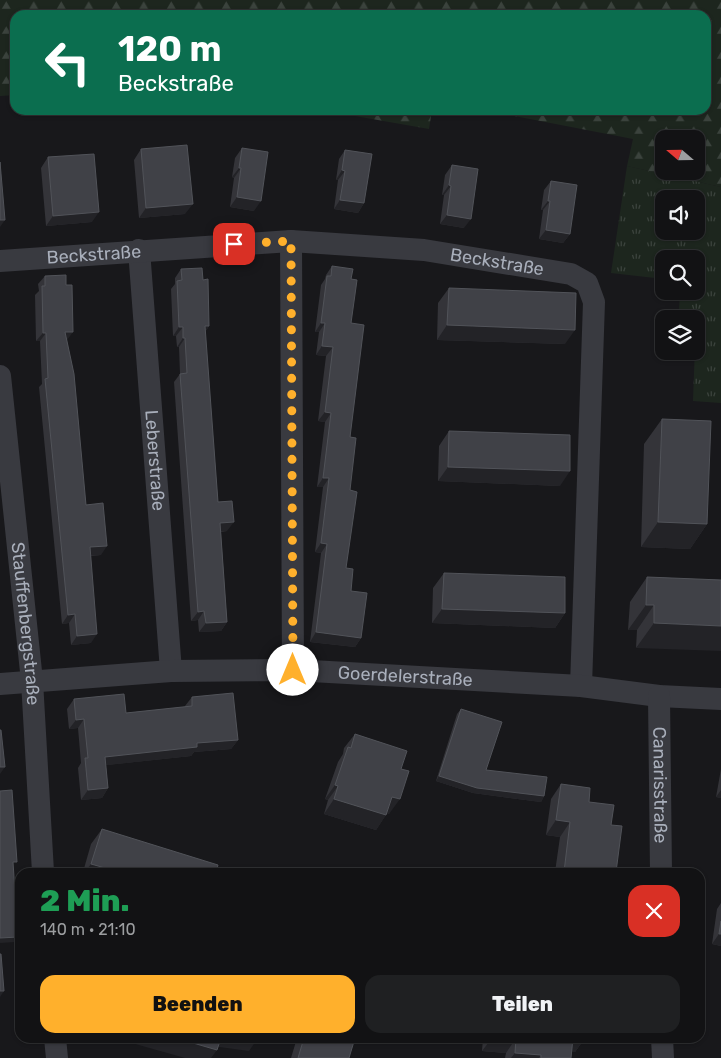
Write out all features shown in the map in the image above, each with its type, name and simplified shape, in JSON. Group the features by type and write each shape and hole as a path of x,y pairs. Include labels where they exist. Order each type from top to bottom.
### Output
{"street":[{"name":"Beckstraße","path":"0,261 291,241 424,250 572,274 587,283 594,302 581,686"},
{"path":"291,241 293,670"},
{"name":"Leberstraße","path":"139,250 171,671"},
{"name":"Stauffenbergstraße","path":"0,376 32,681 43,868"},
{"name":"Goerdelerstraße","path":"0,684 171,671 293,670 581,686 659,696 721,699"},
{"name":"Canarisstraße","path":"659,696 661,868"},
{"path":"56,1043 57,1058"},
{"path":"662,1043 662,1058"}],"green space":[{"path":"0,0 721,0 721,187 690,180 705,180 705,130 655,130 655,172 627,166 633,139 509,115 711,115 711,10 10,10 10,95 0,96"},
{"path":"349,115 431,115 429,129"},
{"path":"627,166 655,172 655,180 690,180 721,187 721,403 693,401 694,360 705,360 705,310 679,310 680,300 705,300 705,250 655,250 655,278 611,273"}],"building":[{"path":"187,145 193,204 146,208 141,149"},
{"path":"242,148 268,152 261,201 237,197"},
{"path":"345,150 372,154 364,203 340,200 345,171 342,170"},
{"path":"94,154 99,212 53,216 48,157"},
{"path":"0,162 5,220 0,220"},
{"path":"452,165 478,169 471,219 447,215"},
{"path":"551,181 577,185 570,234 546,230"},
{"path":"332,266 353,269 351,279 357,280 351,323 364,325 350,437 356,438 350,490 357,492 346,568 353,569 351,591 367,593 361,638 316,632 327,544 321,543 329,478 323,478 331,413 325,412 333,347 322,346 325,323 321,323 327,276 331,276"},
{"path":"202,268 203,280 208,279 209,326 205,326 218,502 232,501 234,522 220,523 227,622 206,623 204,611 198,612 180,374 187,373 185,338 183,338 183,327 179,327 177,281 182,280 181,269"},
{"path":"66,275 66,285 72,285 73,332 65,332 74,374 86,505 103,503 107,546 90,547 97,634 77,636 75,614 68,615 45,379 48,378 46,333 43,333 42,286 45,286 45,276"},
{"path":"449,288 576,293 575,330 447,325"},
{"path":"662,419 711,421 707,524 658,522"},
{"path":"449,431 570,435 570,471 448,467"},
{"path":"444,573 565,577 565,613 442,609"},
{"path":"647,577 721,580 721,626 654,623 654,605 646,605"},
{"path":"233,693 238,740 197,743 197,747 105,757 108,788 88,790 85,758 88,758 84,719 76,720 74,699 124,694 126,713 192,706 192,697"},
{"path":"461,709 502,722 486,770 547,777 544,796 477,788 439,776"},
{"path":"1,730 5,767 0,767"},
{"path":"355,734 407,751 401,769 409,771 400,799 392,797 386,815 334,799 338,786 335,785 348,747 351,748"},
{"path":"561,784 590,788 589,802 614,805 611,825 622,826 617,868 564,868 570,822 556,820"},
{"path":"12,790 17,862 13,862 15,937 0,938 0,791"},
{"path":"102,829 218,865 217,868 105,868 91,864"},
{"path":"1,954 4,991 0,991"},
{"path":"193,1043 219,1043 217,1050"},
{"path":"302,1043 354,1043 349,1058 298,1058"},
{"path":"516,1043 572,1043 571,1058 541,1058 541,1055 515,1053"}],"route":[{"path":"234,244 291,241 293,670"}]}
